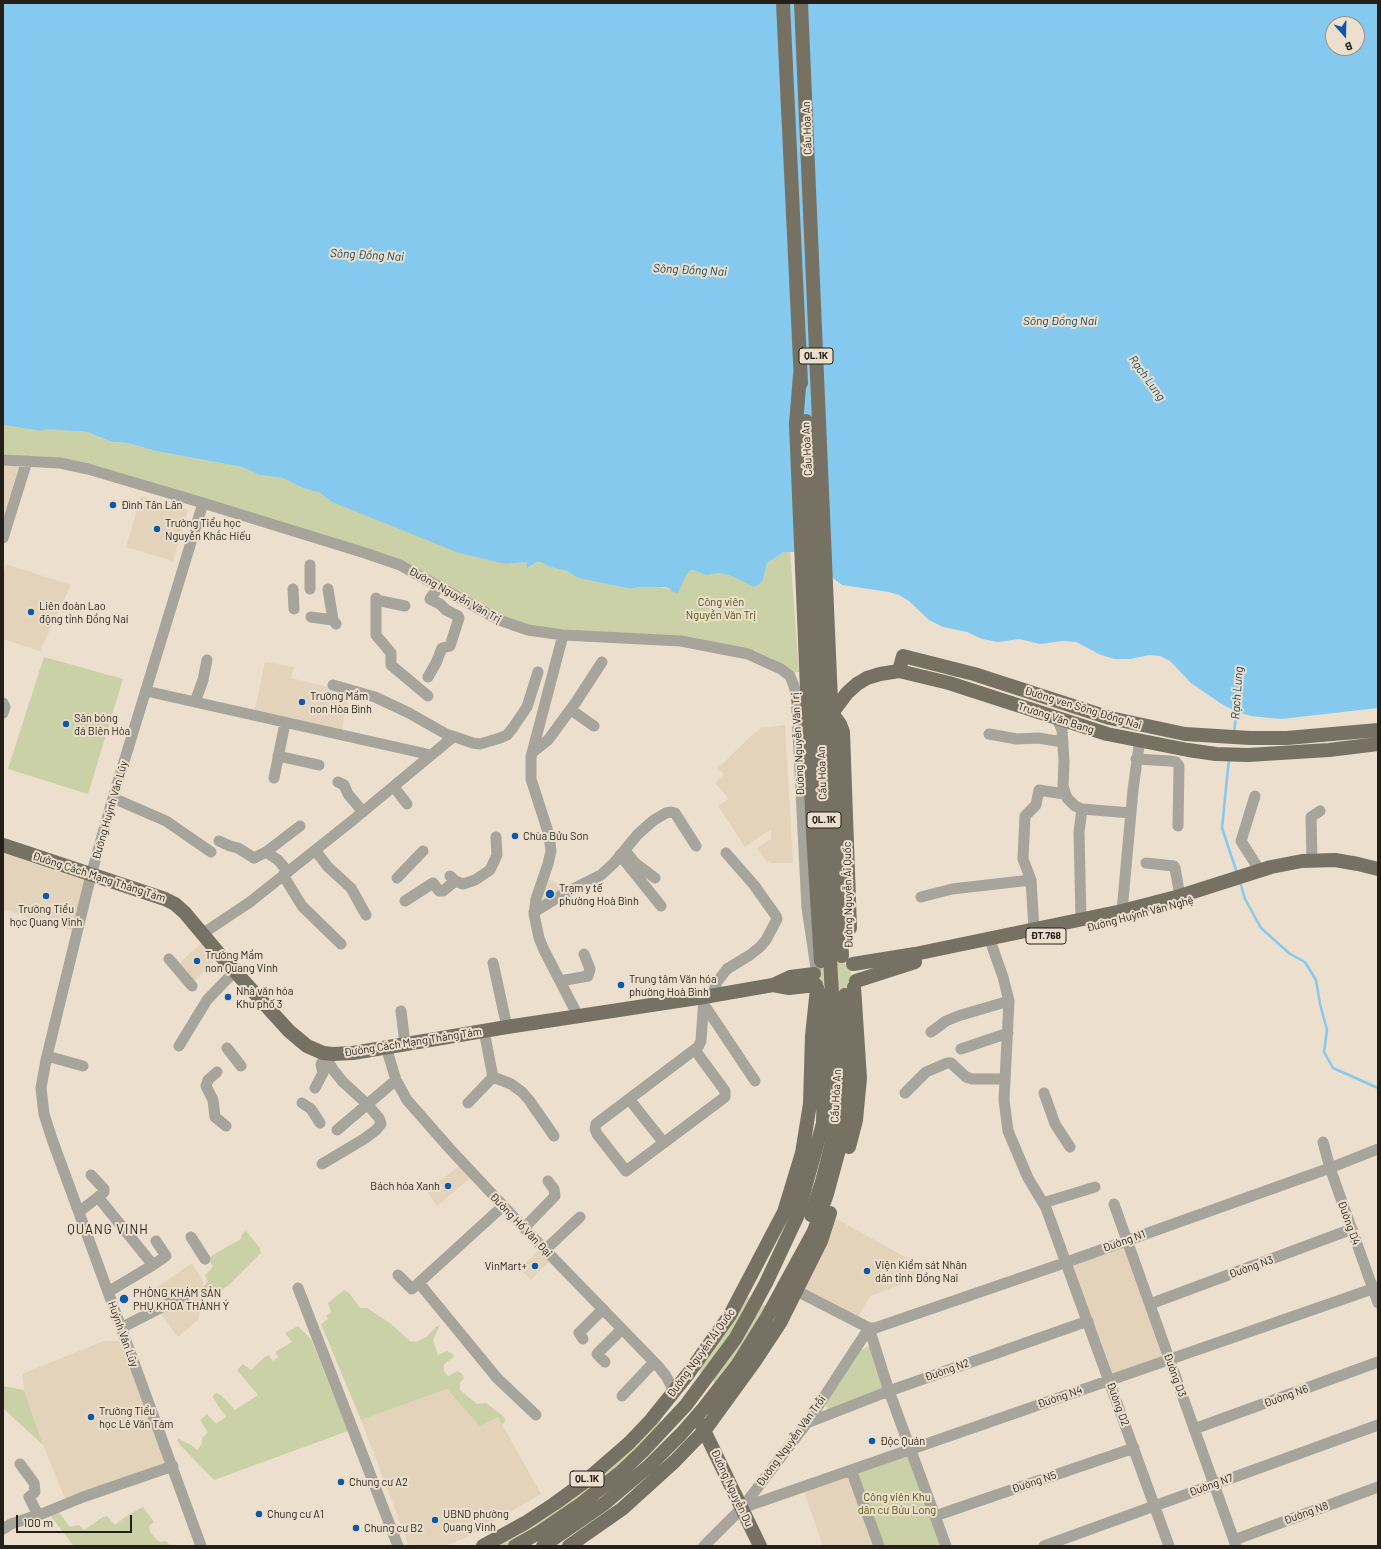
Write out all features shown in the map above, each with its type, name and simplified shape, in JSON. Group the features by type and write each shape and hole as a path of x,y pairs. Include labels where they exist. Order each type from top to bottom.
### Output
{"main road":[{"name":"Cầu Hóa An","path":"783,3 800,375 806,421 830,978 838,1084 836,1114 831,1146 813,1226"},
{"name":"Cầu Hóa An","path":"801,3 832,711"},
{"name":"Cầu Hóa An","path":"800,375 796,424 813,834"},
{"name":"Đường ven Sông Đồng Nai","path":"899,671 903,656 974,674 1110,718 1185,734 1217,737 1287,738 1378,730"},
{"path":"832,711 847,693 867,678 899,671"},
{"name":"Trương Văn Bang","path":"899,671 949,683 1107,734 1216,754 1243,755 1291,753 1378,744"},
{"name":"Đường Nguyễn Ái Quốc","path":"832,711 839,892 848,960"},
{"name":"Đường Nguyễn Ái Quốc","path":"832,711 843,732 850,905 848,960"},
{"name":"Đường Nguyễn Ái Quốc","path":"515,1546 540,1532 562,1517 611,1480 643,1451 686,1405 735,1339 766,1283 797,1218 823,1122 818,978 813,922 816,894 813,834"},
{"name":"Đường Cách Mạng Tháng Tám","path":"3,845 170,901 185,913 234,972 298,1039 324,1055 353,1053 578,1016 706,999 773,985 790,977 818,978"},
{"name":"Đường Huỳnh Văn Nghệ","path":"852,988 884,971 916,962 1117,922 1240,882 1271,867 1302,861 1335,860 1378,869"},
{"name":"Đường Huỳnh Văn Nghệ","path":"848,960 915,954 1082,920 1240,882 1296,872 1326,868 1354,872 1378,878"},
{"path":"816,894 839,892"},
{"path":"830,956 848,960 856,972 852,988 832,997 818,978 830,956"},
{"name":"Đường Nguyễn Ái Quốc","path":"482,1546 524,1523 554,1504 583,1483 629,1443 651,1420 688,1374 730,1315 784,1212 802,1153 810,1104 812,1036 818,978"},
{"name":"QL.1K","path":"543,1546 604,1504 650,1465 696,1417 738,1364 782,1288 804,1248 813,1226 842,1176 856,1120 860,1078 852,988"},
{"name":"Đường Nguyễn Ái Quốc","path":"786,1240 813,1226"},
{"name":"QL.1K","path":"569,1546 622,1509 698,1438 755,1361 780,1323 797,1291 813,1226"},
{"path":"750,1278 766,1283"},
{"path":"782,1288 797,1291"},
{"name":"Đường Nguyễn Du","path":"674,1391 696,1417 704,1430 760,1546"}],"street":[{"name":"Đường Nguyễn Văn Trị","path":"3,460 60,463 88,469 203,502 400,564 499,620 528,630 563,635 681,641 748,654 781,668 790,676 796,694 813,922"},
{"path":"3,538 27,461"},
{"name":"Đường Huỳnh Văn Lũy","path":"47,1122 44,1114 41,1088 47,1056 91,875 203,502"},
{"path":"310,565 310,589"},
{"path":"428,677 442,648 450,646 459,618 446,610 440,604 430,599 438,586"},
{"path":"293,589 294,609"},
{"path":"311,617 335,622 328,589"},
{"path":"405,606 376,599 376,635 391,654 391,665 428,696"},
{"path":"563,635 533,752 530,772 549,836 551,851 536,899 534,912 539,938 578,1016"},
{"path":"195,702 207,660"},
{"path":"533,752 548,740 571,710 602,662"},
{"path":"333,685 382,700 453,737 480,744 507,735 520,720 527,707 538,672"},
{"path":"146,691 431,756"},
{"path":"1013,700 1046,710 1056,718 1062,730 1064,794 1071,803 1082,809 1131,813"},
{"path":"3,703 5,707 3,714"},
{"path":"571,710 594,726"},
{"path":"274,778 285,722"},
{"path":"989,734 1017,739 1038,738 1063,742"},
{"path":"1107,734 1137,741 1139,746 1136,759 1122,911"},
{"path":"202,934 245,906 394,787 453,737"},
{"path":"278,756 319,764"},
{"path":"1136,759 1170,760 1176,762 1179,766 1178,826"},
{"path":"338,782 344,785 348,794 363,812"},
{"path":"394,787 407,804"},
{"path":"1034,929 1031,880 1023,859 1025,816 1036,805 1039,790 1064,794"},
{"path":"1255,796 1241,841 1260,871"},
{"path":"113,798 166,821 211,852"},
{"path":"1082,809 1079,832 1082,920"},
{"path":"1312,861 1311,817 1320,811"},
{"path":"534,912 565,893 608,870 644,828 660,816 671,812 675,813 696,846"},
{"path":"219,841 238,848 254,858 266,852 300,826"},
{"path":"405,901 433,883 439,890 442,891 453,878 461,884 467,883 483,875 490,870 497,855 496,837"},
{"path":"315,850 328,868 351,888 366,915"},
{"path":"397,878 424,851"},
{"path":"266,852 278,860 302,906 341,944"},
{"path":"622,852 655,878"},
{"path":"622,852 660,906"},
{"path":"695,1050 724,1089 726,1094 720,1102 626,1171 597,1134 595,1129 598,1122 695,1050 700,1043 706,999 728,969 760,947 766,940 777,920 776,916 754,885 726,853"},
{"path":"1146,863 1174,866 1180,896"},
{"path":"921,897 952,889 1031,880"},
{"name":"Đường D2","path":"992,946 1003,977 1009,1001 1004,1100 1008,1131 1028,1178 1043,1203 1066,1262 1169,1546"},
{"path":"560,981 588,976 590,969 584,954"},
{"path":"169,959 192,986"},
{"path":"493,963 507,1027"},
{"path":"179,1046 207,1000 234,972"},
{"path":"706,999 754,1081"},
{"path":"930,1032 946,1021 958,1016 1009,1001"},
{"path":"401,1011 405,1044"},
{"path":"484,1031 493,1077"},
{"path":"961,1049 1008,1033"},
{"name":"Đường Hồ Văn Đại","path":"386,1047 396,1080 406,1100 503,1206 654,1362 666,1376 674,1391"},
{"path":"227,1048 241,1066"},
{"path":"314,1088 323,1073 321,1064 324,1055"},
{"path":"322,1164 376,1130 381,1124 367,1104 343,1082 324,1055"},
{"path":"47,1056 83,1066"},
{"path":"905,1093 926,1072 947,1063 951,1063 966,1077 972,1079 1005,1079"},
{"path":"217,1072 208,1080 206,1086 213,1100 215,1117 226,1126"},
{"path":"468,1103 493,1077"},
{"path":"493,1077 511,1084 522,1092 554,1136"},
{"path":"337,1130 396,1080"},
{"path":"1044,1093 1055,1124 1070,1148"},
{"path":"629,1098 664,1143"},
{"path":"302,1103 310,1108 320,1123"},
{"name":"Huỳnh Văn Lũy","path":"47,1122 121,1328 202,1546"},
{"name":"Đường D4","path":"1323,1142 1330,1168 1352,1229 1376,1288 1378,1303"},
{"name":"Đường N1","path":"870,1328 875,1328 1066,1262 1330,1168 1378,1149"},
{"path":"79,1212 104,1192 104,1189 91,1175"},
{"path":"524,1228 555,1196 554,1188 548,1181"},
{"path":"1043,1203 1095,1187"},
{"path":"98,1197 152,1265"},
{"name":"Đường D3","path":"1114,1204 1235,1543"},
{"path":"398,1275 411,1289 503,1206"},
{"path":"545,1250 580,1217"},
{"name":"Đường N3","path":"1150,1304 1352,1229"},
{"path":"191,1237 205,1259"},
{"path":"108,1292 166,1256 156,1241"},
{"path":"419,1283 497,1378 536,1415"},
{"path":"298,1288 398,1546"},
{"name":"Đường N4","path":"742,1508 1376,1288"},
{"path":"797,1291 870,1328 889,1391 946,1546"},
{"path":"121,1328 187,1294"},
{"path":"583,1339 579,1333 603,1309"},
{"name":"Đường N2","path":"807,1423 889,1391 1088,1321"},
{"name":"Đường Nguyễn Văn Trỗi","path":"704,1546 742,1508 807,1423 870,1328"},
{"path":"605,1362 597,1354 622,1329"},
{"path":"622,1396 654,1362"},
{"name":"Đường N6","path":"1194,1429 1378,1362"},
{"name":"Đường N7","path":"1044,1546 1378,1425"},
{"name":"Đường N5","path":"935,1516 1134,1448"},
{"path":"20,1464 34,1483 34,1492 29,1496 38,1515"},
{"path":"3,1529 11,1524 83,1497 173,1466"},
{"path":"851,1470 879,1546"},
{"name":"Đường N8","path":"1235,1543 1378,1487"}],"shaded area":[{"path":"3,464 24,465 3,533"},
{"name":"Trường Tiểu học Nguyễn Khắc Hiếu","path":"141,496 188,510 173,561 126,547"},
{"name":"Liên đoàn Lao động tỉnh Đồng Nai","path":"6,564 71,585 40,651 3,639 3,576"},
{"name":"Trường Mầm non Hòa Bình","path":"265,662 294,667 291,678 349,692 341,732 254,713"},
{"path":"785,725 793,863 770,863 769,861 767,862 757,848 771,839 771,829 745,847 718,806 729,799 715,783 724,774 718,768 752,735 761,728"},
{"name":"Trường Tiểu học Quang Vinh","path":"3,850 86,878 73,931 5,910 3,915"},
{"name":"Trạm y tế phường Hoà Bình","path":"546,878 555,882 561,892 537,907"},
{"name":"Trường Mầm non Quang Vinh","path":"203,942 216,958 193,983 178,964"},
{"name":"Bách hóa Xanh","path":"459,1166 470,1178 437,1206 427,1191"},
{"name":"Viện Kiểm sát Nhân dân tỉnh Đồng Nai","path":"833,1217 925,1268 921,1277 870,1296 856,1321 800,1293"},
{"path":"1125,1244 1166,1358 1111,1377 1070,1263"},
{"name":"VinMart+","path":"539,1250 550,1261 531,1280 520,1269"},
{"path":"192,1263 203,1281 202,1299 198,1320 178,1337 146,1295"},
{"name":"Trường Tiểu học Lê Văn Tám","path":"104,1341 121,1341 168,1464 66,1501 43,1445 24,1390 22,1374"},
{"path":"447,1389 480,1427 498,1417 541,1494 467,1537 453,1543 445,1546 409,1546 361,1420"},
{"path":"849,1473 876,1546 823,1546 803,1489"}],"green space":[{"name":"Công viên Nguyễn Văn Trị","path":"3,425 41,431 47,429 87,432 112,442 128,443 156,451 242,467 260,475 282,478 303,488 320,493 332,502 506,564 526,562 528,568 537,562 541,562 550,567 567,571 578,578 631,589 639,587 660,587 670,589 691,570 706,575 720,573 734,577 763,580 767,563 784,552 790,551 799,672 792,673 776,661 754,650 712,642 563,631 529,626 500,616 441,582 227,505 3,455"},
{"name":"Sân bóng đá Biên Hòa","path":"44,657 123,679 88,794 8,769"},
{"path":"832,960 838,960 847,964 851,976 847,988 838,992 832,992 823,988 819,979 819,973 823,964"},
{"path":"246,1231 259,1247 261,1253 228,1286 207,1298 203,1287 208,1282 205,1275 213,1266 209,1260 211,1256 241,1239 242,1234"},
{"path":"344,1290 349,1293 360,1308 367,1308 390,1323 410,1341 416,1342 426,1337 440,1325 433,1340 438,1355 447,1351 453,1354 454,1357 444,1364 444,1371 448,1376 457,1371 461,1373 464,1378 460,1383 460,1390 477,1404 486,1403 503,1416 506,1420 502,1425 498,1417 480,1427 447,1389 361,1420 321,1324 328,1319 326,1316 331,1312 328,1303"},
{"path":"746,1296 753,1299 704,1374 697,1369"},
{"path":"760,1303 767,1307 751,1335 716,1384 711,1379"},
{"path":"298,1326 311,1339 348,1431 214,1480 177,1440 179,1439 191,1445 197,1450 202,1444 202,1438 208,1432 200,1420 207,1414 216,1424 226,1417 213,1397 214,1394 217,1393 222,1396 235,1410 258,1395 237,1370 243,1364 251,1370 269,1355 273,1361 278,1357 275,1352 292,1342 285,1333"},
{"path":"869,1346 885,1389 834,1408 827,1409 825,1404 860,1351"},
{"path":"3,1386 24,1390 43,1445 5,1410 3,1410"},
{"path":"658,1419 663,1423 617,1470 538,1528 506,1546 492,1546"},
{"name":"Công viên Khu dân cư Bửu Long","path":"909,1453 943,1546 882,1546 855,1472"},
{"path":"143,1507 154,1522 149,1526 150,1532 160,1542 166,1541 171,1546 73,1546 49,1514 57,1510 70,1527 79,1525 84,1530 103,1517 107,1516 115,1525 125,1517"}],"water":[{"name":"Sông Đồng Nai","path":"3,3 1378,3 1378,708 1281,719 1251,716 1235,711 1220,703 1191,683 1170,661 1160,656 1150,655 1130,659 1115,659 1101,655 1076,642 1063,641 1040,644 1019,639 998,642 982,639 967,632 943,627 929,620 909,601 899,595 889,592 842,585 824,568 797,552 784,552 767,563 763,580 754,587 734,577 720,573 706,575 691,570 686,575 678,593 671,591 666,587 639,587 631,589 578,578 567,571 550,567 541,562 537,562 527,568 526,562 506,564 459,553 332,502 320,493 303,488 282,478 260,475 242,467 156,451 128,443 112,442 87,432 47,429 41,431 3,425"}],"waterway":[{"name":"Rạch Lung","path":"1234,732 1237,709"},
{"name":"Rạch Lung","path":"1229,759 1222,828 1237,873"},
{"name":"Rạch Lung","path":"1240,882 1245,899 1261,928 1290,954 1305,962 1316,980 1320,1004 1327,1030 1324,1052 1333,1068 1378,1088"}],"place":[{"name":"Đình Tân Lân","path":"113,505"},
{"name":"Trường Tiểu học Nguyễn Khắc Hiếu","path":"157,529"},
{"name":"Liên đoàn Lao động tỉnh Đồng Nai","path":"31,612"},
{"name":"Trường Mầm non Hòa Bình","path":"302,702"},
{"name":"Sân bóng đá Biên Hòa","path":"66,724"},
{"name":"Chùa Bửu Sơn","path":"515,836"},
{"name":"Trạm y tế phường Hoà Bình","path":"550,894"},
{"name":"Trường Tiểu học Quang Vinh","path":"46,896"},
{"name":"Trường Mầm non Quang Vinh","path":"197,961"},
{"name":"Trung tâm Văn hóa phường Hoà Bình","path":"621,985"},
{"name":"Nhà văn hóa Khu phố 3","path":"228,997"},
{"name":"Bách hóa Xanh","path":"448,1186"},
{"name":"VinMart+","path":"535,1266"},
{"name":"Viện Kiểm sát Nhân dân tỉnh Đồng Nai","path":"867,1271"},
{"name":"PHÒNG KHÁM SẢN PHỤ KHOA THÀNH Ý","path":"124,1299"},
{"name":"Trường Tiểu học Lê Văn Tám","path":"91,1417"},
{"name":"Độc Quán","path":"872,1441"},
{"name":"Chung cư A2","path":"341,1482"},
{"name":"Chung cư A1","path":"259,1514"},
{"name":"UBND phường Quang Vinh","path":"435,1520"},
{"name":"Chung cư B2","path":"356,1528"}],"district":[{"name":"QUANG VINH","path":"108,1230"}]}
